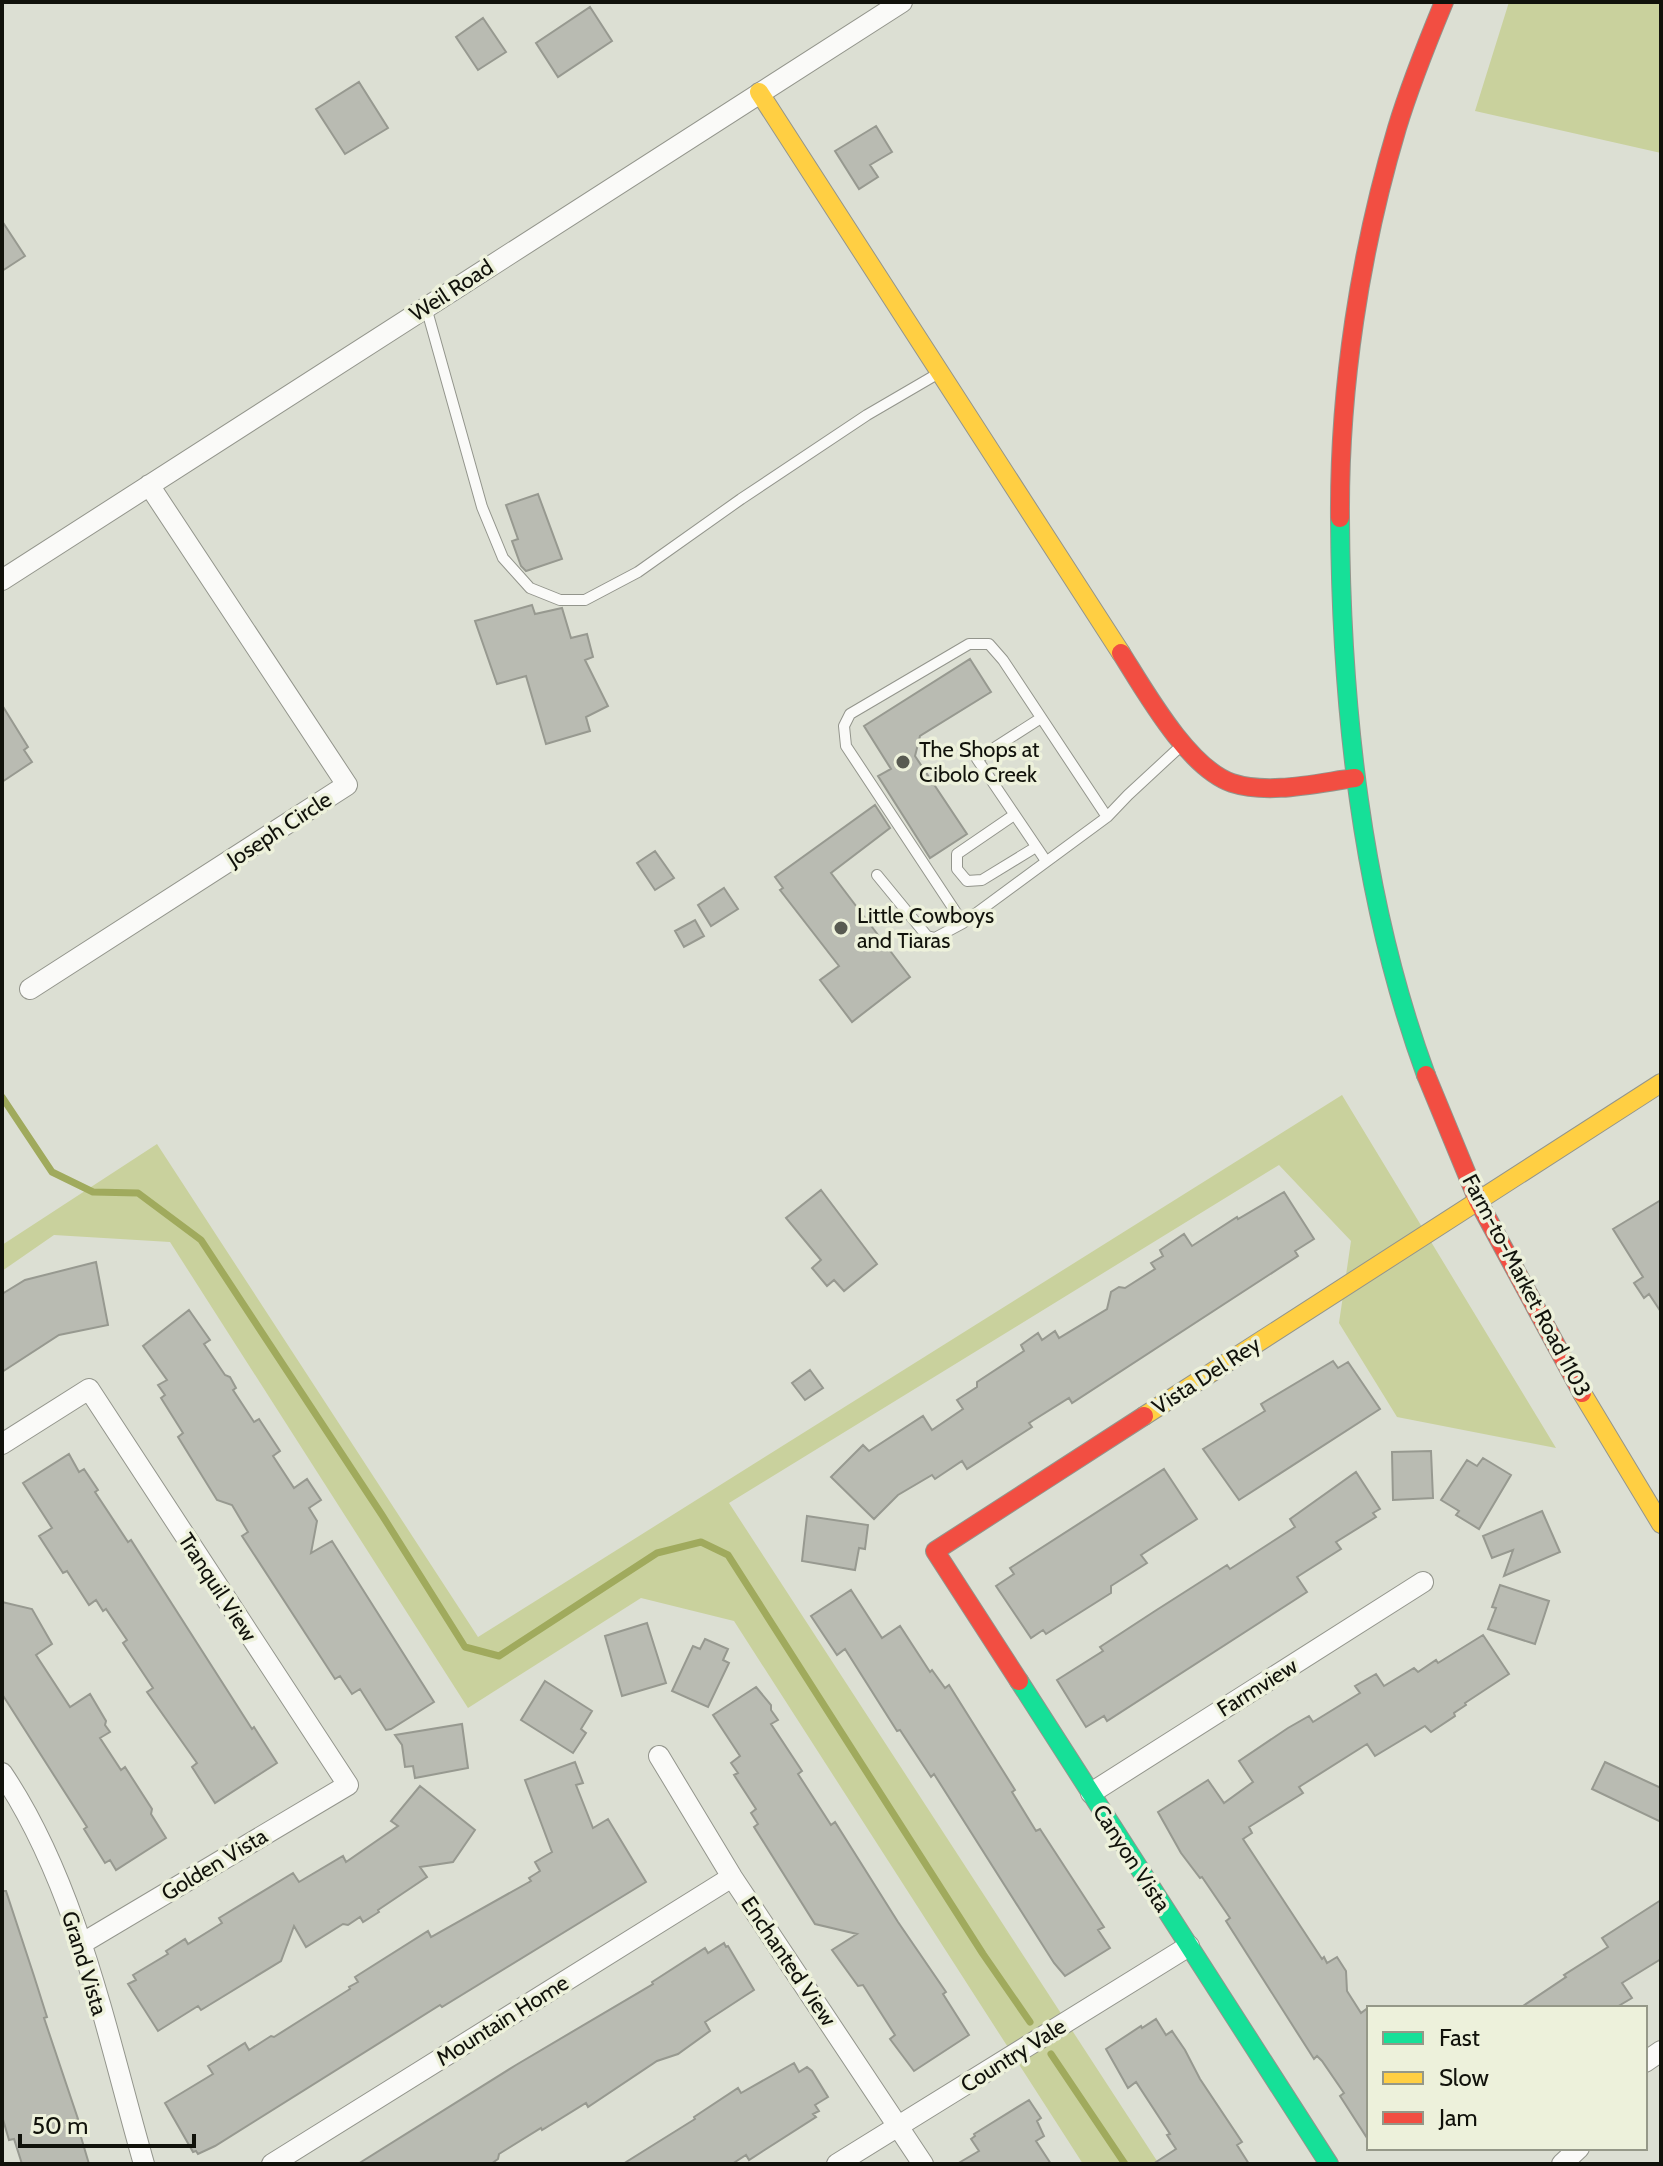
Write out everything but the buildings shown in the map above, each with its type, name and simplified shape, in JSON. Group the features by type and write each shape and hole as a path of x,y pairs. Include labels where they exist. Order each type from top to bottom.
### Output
{"main road":[{"name":"Farm-to-Market Road 1103","path":"1444,2 1392,145 1360,291 1348,389 1340,508 1341,600 1345,691 1355,778 1382,924 1405,1014 1431,1088 1477,1199 1569,1371 1661,1524"},
{"path":"759,92 1165,721 1184,744 1225,781 1273,788 1355,778"},
{"name":"Vista Del Rey","path":"935,1551 1661,1083"},
{"name":"Canyon Vista","path":"935,1551 1329,2164"}],"street":[{"name":"Weil Road","path":"2,580 902,2"},
{"name":"Joseph Circle","path":"30,989 347,785 149,485"},
{"name":"Tranquil View","path":"2,1444 89,1389 348,1785"},
{"name":"Farmview","path":"1091,1793 1423,1582"},
{"name":"Enchanted View","path":"659,1756 732,1877 923,2164"},
{"name":"Grand Vista","path":"2,1773 24,1806 51,1860 81,1944 144,2164"},
{"name":"Golden Vista","path":"81,1944 348,1785"},
{"name":"Mountain Home","path":"272,2164 732,1877"},
{"name":"Country Vale","path":"837,2164 1189,1946"}],"lane":[{"path":"426,307 482,507 503,558 530,588 560,600 585,600 638,572 867,415 940,372"},
{"path":"963,923 846,746 844,726 850,714 969,644 989,644 1003,660 1107,817"},
{"path":"1041,718 977,759 1046,861"},
{"path":"877,875 927,936 935,938 963,923 1107,817 1184,744"},
{"path":"1014,815 957,854 957,869 967,881 982,880 1036,847"}],"green space":[{"path":"1509,2 1661,2 1661,153 1475,111"},
{"path":"1342,1095 1556,1448 1397,1417 1339,1323 1351,1241 1279,1165 729,1503 1159,2164 1083,2164 734,1621 641,1598 468,1708 170,1242 54,1235 2,1271 2,1245 157,1144 478,1637"}],"waterway":[{"path":"2,1097 52,1172 93,1192 138,1193 201,1240 465,1647 499,1656 657,1553 701,1542 728,1555 983,1954 1030,2022"},
{"path":"1051,2054 1125,2164"}],"traffic: fast":[{"path":"1340,518 1345,659 1359,800 1385,940 1426,1075"},
{"path":"1019,1681 1329,2164"}],"traffic: slow":[{"path":"759,92 1121,653"},
{"path":"1144,1416 1661,1083"},
{"path":"1582,1393 1661,1524"}],"traffic: jam":[{"path":"1340,518 1343,420 1362,272 1397,128 1444,2"},
{"path":"1121,653 1169,727 1199,762 1216,775 1232,783 1261,788 1355,778"},
{"path":"1426,1075 1478,1201 1582,1393"},
{"path":"1019,1681 935,1551 1144,1416"}],"place":[{"name":"The Shops at Cibolo Creek","path":"903,762"},
{"name":"Little Cowboys and Tiaras","path":"841,928"}]}
